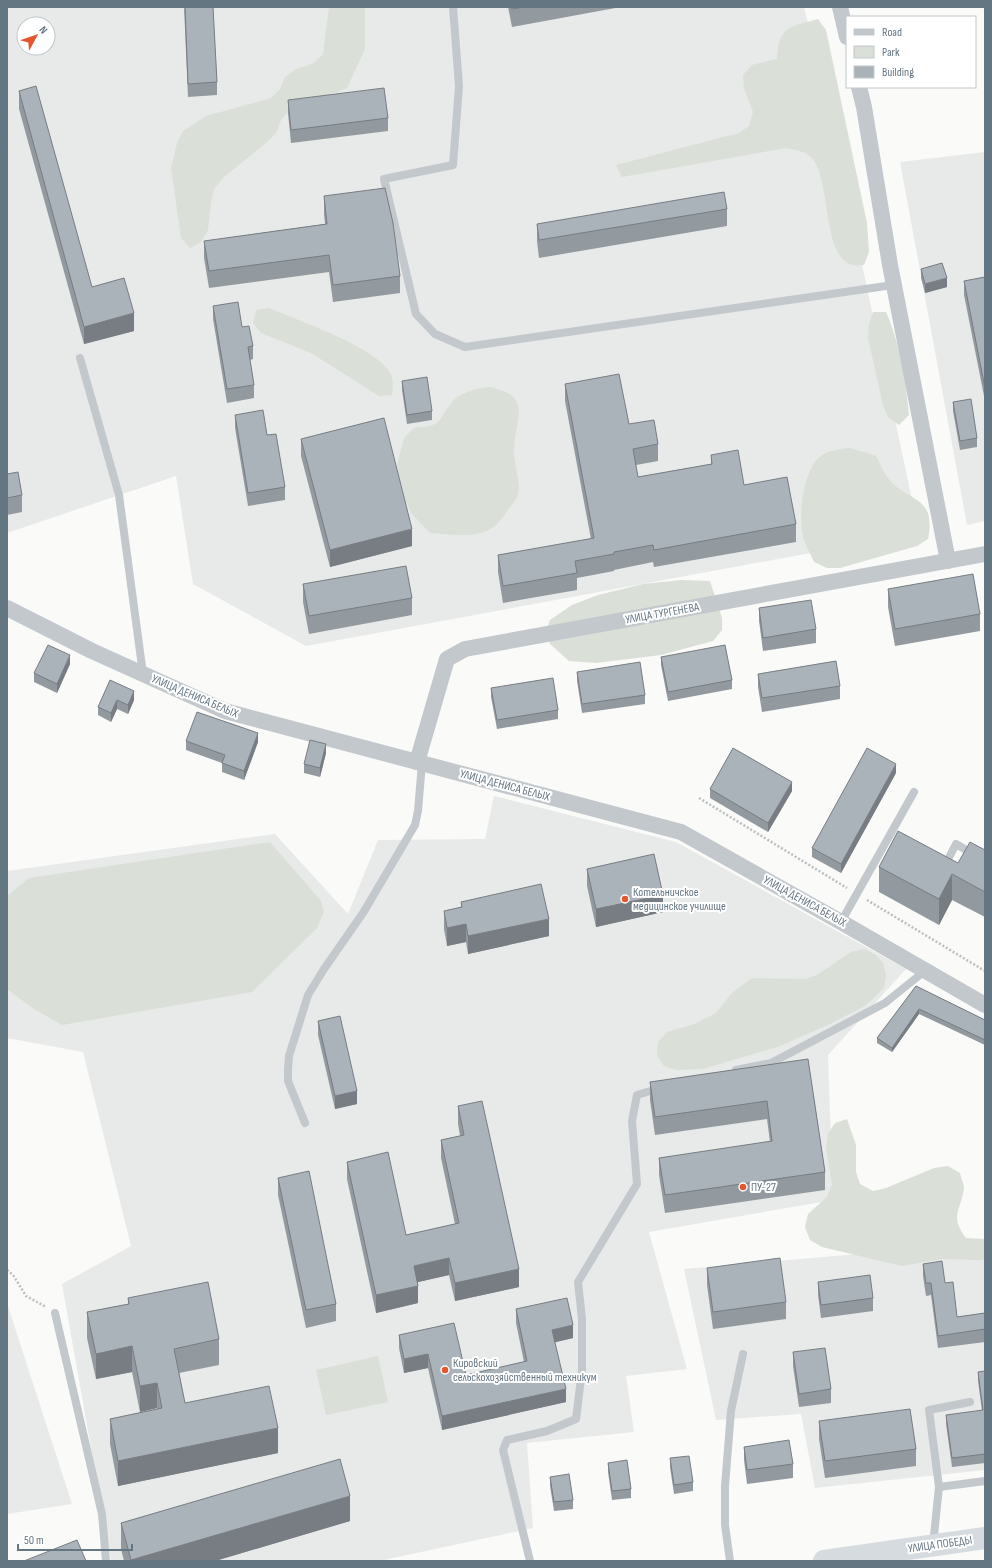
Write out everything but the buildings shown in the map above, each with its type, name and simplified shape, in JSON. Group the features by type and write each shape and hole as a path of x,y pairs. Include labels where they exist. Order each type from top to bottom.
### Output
{"highway":[{"name":"УЛИЦА ПОБЕДЫ","path":"824,1561 985,1538"}],"street":[{"path":"840,7 846,33"},
{"path":"859,88 864,107 893,285 948,561"},
{"name":"УЛИЦА ТУРГЕНЕВА","path":"420,762 447,659 465,649 985,554"},
{"name":"УЛИЦА ДЕНИСА БЕЛЫХ","path":"7,608 92,651 225,711 681,832 926,970 985,1005"}],"lane":[{"path":"453,7 459,86 453,165 384,179 416,314 435,334 465,347 893,285"},
{"path":"80,358 119,495 143,674"},
{"path":"305,1123 288,1081 289,1056 298,1023 308,995 324,969 364,913 415,825 418,811 420,762"},
{"path":"841,922 892,839 914,792"},
{"path":"937,864 944,868 956,844 985,861"},
{"path":"727,1072 770,1063 885,1003 926,970"},
{"path":"530,1561 503,1450 507,1440 547,1431 576,1419 582,1370 582,1319 578,1282 637,1184 632,1121 637,1095 670,1085"},
{"path":"55,1313 102,1514 106,1561"},
{"path":"730,1561 725,1525 725,1486 731,1411 743,1354"},
{"path":"933,1546 939,1487 930,1410 970,1402"},
{"path":"939,1487 985,1480"}],"path":[{"path":"699,798 985,971"},
{"path":"7,1270 13,1275 26,1296 55,1313"}],"shaded area":[{"path":"7,7 804,7 831,118 919,533 306,646 193,584 176,476 7,533"},
{"path":"985,152 985,521 967,525 900,162"},
{"path":"494,796 676,842 906,969 828,1055 833,1200 649,1232 687,1369 626,1376 634,1432 527,1443 533,1528 379,1561 111,1561 62,1284 131,1246 83,1052 7,1038 7,871 275,834 348,914 378,840 485,839"},
{"path":"985,1243 985,1470 815,1488 801,1414 716,1420 684,1269"},
{"path":"7,1303 72,1504 7,1514"}],"green space":[{"path":"329,7 365,7 365,49 347,88 335,93 296,103 281,120 276,133 224,177 214,189 208,230 201,242 190,248 181,238 171,168 177,143 183,131 206,116 271,98 280,89 285,77 296,69 314,63 323,54"},
{"path":"818,19 826,30 867,223 869,252 864,265 852,265 842,259 836,248 831,233 818,168 812,158 804,152 786,148 622,177 616,165 739,133 749,126 753,112 744,88 743,75 752,65 777,59 780,40 787,30 793,26"},
{"path":"269,308 351,343 380,361 391,374 393,386 392,395 379,396 311,353 261,333 253,323 256,310"},
{"path":"873,312 886,312 891,323 898,349 904,376 909,415 899,425 888,417 883,405 868,338 869,324"},
{"path":"489,387 503,391 512,396 517,402 519,410 514,450 519,485 517,496 513,504 496,525 489,530 481,533 464,535 430,533 412,514 400,490 397,464 404,438 415,427 431,426 439,421 447,408 459,396"},
{"path":"850,448 876,456 886,476 896,486 924,507 928,514 930,524 928,539 917,546 840,568 827,568 814,562 804,540 801,511 804,489 811,470 818,458 831,451"},
{"path":"681,580 710,581 722,618 722,630 713,641 661,655 596,663 569,661 550,644 546,632 550,620 572,605 598,595 643,584"},
{"path":"270,842 321,901 324,912 317,928 252,992 62,1025 34,1009 7,989 7,896 29,878"},
{"path":"864,949 876,955 883,963 886,975 884,988 865,1006 830,1024 780,1046 703,1069 676,1070 664,1066 657,1055 658,1042 667,1032 692,1025 716,1013 732,993 752,978 805,979 817,975 851,952"},
{"path":"847,1119 856,1145 856,1172 860,1184 873,1191 886,1188 934,1168 948,1166 960,1173 964,1188 957,1218 958,1224 966,1238 985,1239 985,1259 941,1259 902,1266 822,1247 810,1240 805,1227 808,1214 827,1197 832,1185 826,1147 828,1134 835,1123"},
{"path":"378,1356 388,1402 326,1415 316,1370"}],"place":[{"name":"Котельничское медицинское училище","path":"625,899"},
{"name":"ПУ-27","path":"743,1187"},
{"name":"Кировский сельскохозяйственный техникум","path":"445,1370"}]}
